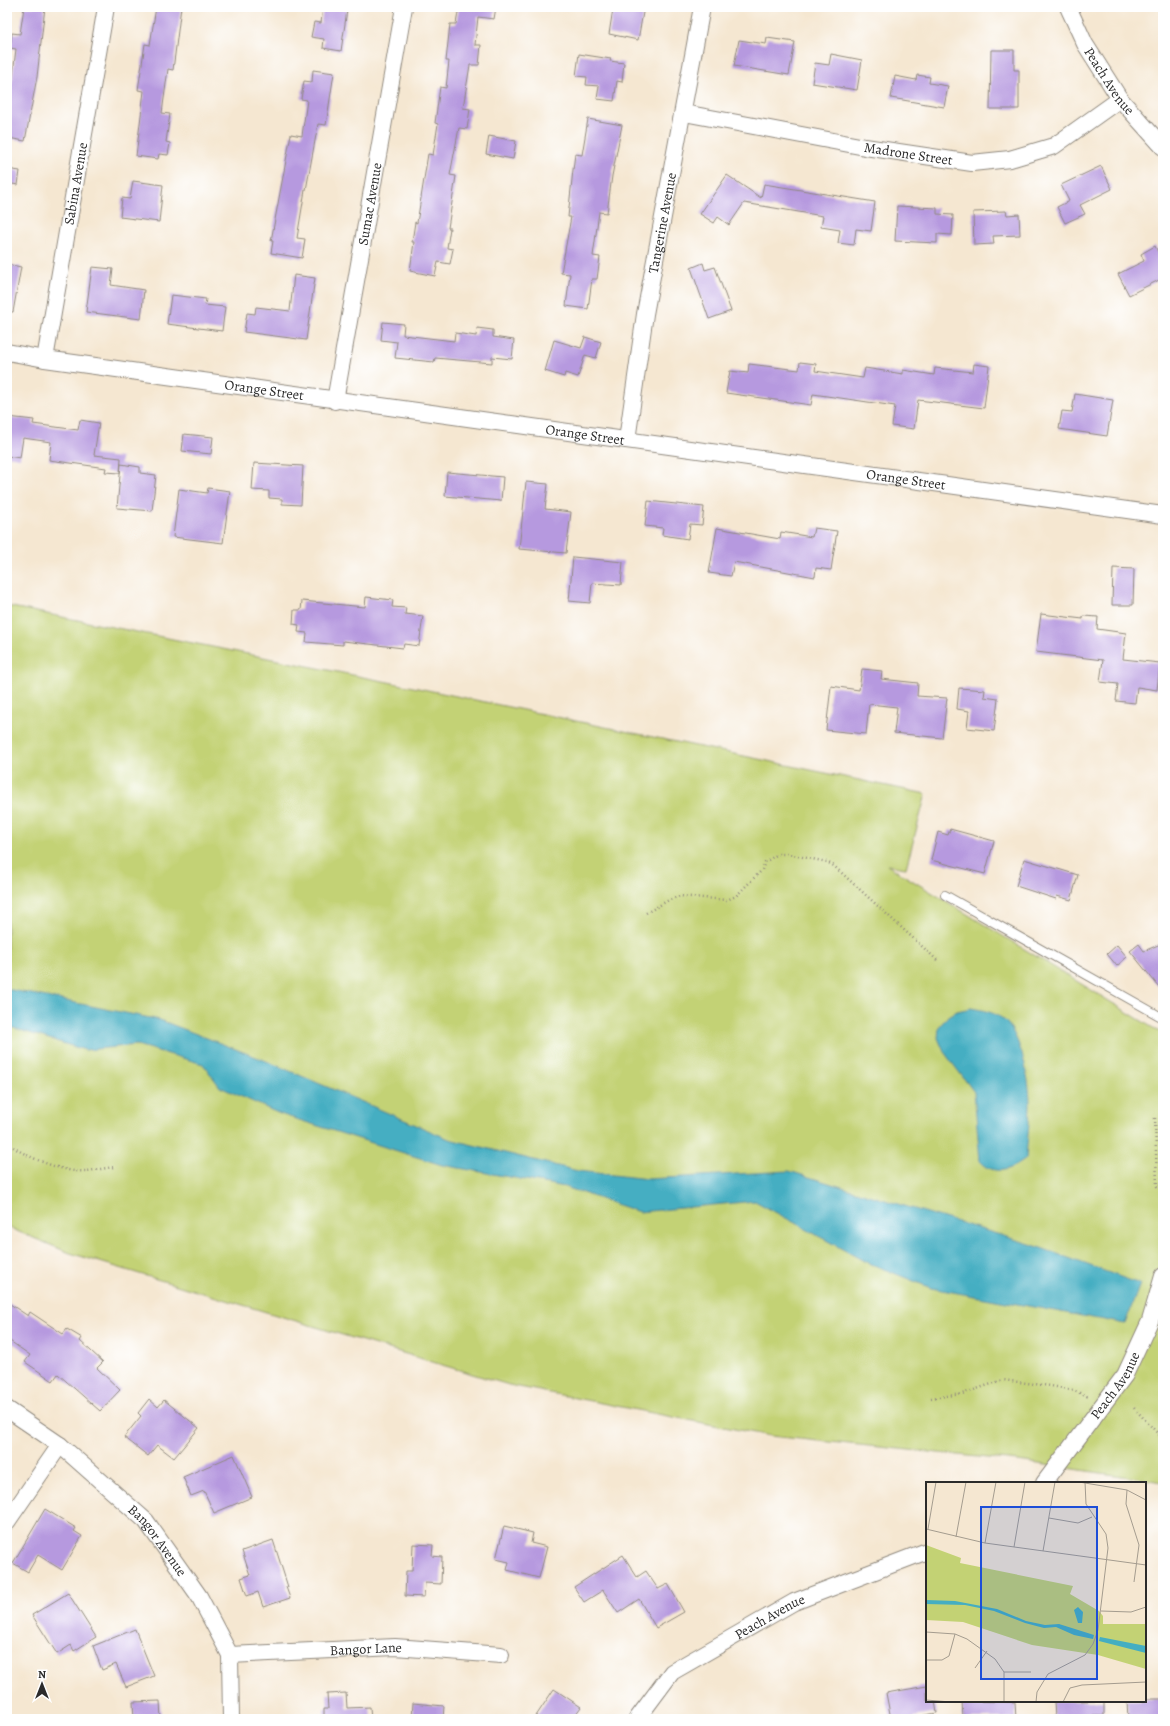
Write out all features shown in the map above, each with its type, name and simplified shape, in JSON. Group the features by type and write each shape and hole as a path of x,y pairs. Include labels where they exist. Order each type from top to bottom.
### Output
{"street":[{"name":"Sabina Avenue","path":"45,360 106,7"},
{"name":"Sumac Avenue","path":"335,401 404,7"},
{"name":"Tangerine Avenue","path":"627,440 645,314 684,113 702,7"},
{"name":"Peach Avenue","path":"1068,7 1085,44 1120,99 1163,147"},
{"name":"Madrone Street","path":"684,113 865,147 972,163 1010,159 1054,146 1120,99"},
{"name":"Orange Street","path":"7,352 45,360 335,401 1163,514"},
{"name":"Peach Avenue","path":"1045,1482 1125,1375 1150,1321 1163,1276"},
{"name":"Bangor Avenue","path":"7,1409 60,1445 146,1521 199,1596 230,1655 232,1719"},
{"path":"7,1522 60,1445"},
{"name":"Peach Avenue","path":"637,1719 672,1672 794,1602 926,1551"},
{"name":"Bangor Lane","path":"230,1655 395,1647 501,1655"}],"lane":[{"path":"945,895 1163,1018"}],"path":[{"path":"646,912 680,896 727,900 736,896 762,870 765,862 772,856 788,854 827,862 834,866 937,960"},
{"path":"1155,1118 1157,1186 1163,1191"},
{"path":"7,1142 13,1148 25,1155 75,1171 116,1167"},
{"path":"931,1398 962,1394 1003,1380 1073,1390 1096,1399"},
{"path":"1134,1408 1163,1439"}],"green space":[{"path":"7,606 413,687 926,794 906,868 887,865 1163,1034 1163,1482 1018,1461 770,1436 509,1385 70,1253 7,1227"}],"water":[{"path":"7,989 160,1020 264,1060 449,1139 578,1171 648,1179 789,1171 1030,1244 1140,1284 1125,1324 931,1288 864,1261 755,1201 639,1212 565,1187 442,1165 280,1114 220,1087 203,1064 137,1045 85,1050 7,1026"},
{"path":"971,1008 988,1012 1003,1019 1015,1035 1023,1058 1030,1094 1030,1117 1026,1159 1009,1169 991,1169 980,1161 974,1092 944,1052 938,1038 939,1027 947,1017 957,1011"}],"building":[{"path":"24,7 45,7 37,77 25,141 8,138 10,124 7,123 7,97 9,82 12,82 16,49 10,48 12,33 20,34"},
{"path":"156,7 181,7 173,70 168,69 162,113 170,114 166,142 170,143 168,155 159,154 158,159 136,156 144,91 138,90 145,44 150,45"},
{"path":"323,7 347,10 341,51 323,48 324,39 311,37 314,22 321,23"},
{"path":"459,7 496,7 494,19 478,17 475,45 481,45 479,65 470,65 463,108 470,109 467,129 459,128 450,175 456,176 448,228 450,228 447,248 453,249 450,264 438,262 435,276 410,271 414,242 412,242 415,222 417,223 428,154 433,155 438,124 435,123 440,87 446,88 449,61 446,61 450,24 456,24"},
{"path":"622,7 644,7 638,40 609,34 613,9 622,11"},
{"path":"767,38 795,42 789,75 734,66 739,40 766,44"},
{"path":"991,50 1014,50 1014,70 1019,70 1019,109 990,109"},
{"path":"579,54 611,59 610,61 624,63 622,82 617,81 614,101 597,99 599,86 586,85 587,77 576,76"},
{"path":"831,54 862,60 857,90 812,83 815,63 829,65"},
{"path":"313,70 334,73 326,125 318,124 305,190 297,238 305,239 302,258 271,253 273,241 271,241 291,134 302,136 307,100 301,99 304,81 312,82"},
{"path":"917,75 930,77 929,83 948,86 944,107 891,98 895,76 916,80"},
{"path":"588,119 622,125 612,176 607,213 599,212 593,256 600,257 597,279 592,279 588,309 566,306 570,274 561,273 571,217 568,217 575,154 582,155"},
{"path":"489,136 516,141 513,159 486,154"},
{"path":"1101,166 1112,189 1080,205 1085,214 1065,223 1057,207 1069,201 1061,185"},
{"path":"7,169 20,171 18,185 7,183"},
{"path":"727,175 761,198 764,184 875,202 871,231 856,229 854,245 838,243 840,230 821,227 823,216 744,203 729,225 718,217 714,223 700,214"},
{"path":"133,181 163,185 159,222 120,217 122,198 130,199"},
{"path":"897,206 937,208 937,214 953,215 952,235 937,234 937,243 895,241"},
{"path":"1006,211 1007,215 1019,214 1020,235 993,236 994,244 974,245 973,212"},
{"path":"1155,246 1158,252 1163,250 1163,278 1129,295 1118,274 1144,261 1141,254"},
{"path":"703,263 705,270 715,267 731,311 709,319 691,268"},
{"path":"7,264 21,267 13,312 7,312"},
{"path":"92,267 113,269 111,285 144,290 141,319 86,312"},
{"path":"294,275 315,278 306,340 244,332 247,313 255,314 256,307 290,311"},
{"path":"171,295 206,299 205,305 225,307 222,331 167,324"},
{"path":"383,322 404,324 403,335 454,341 455,333 476,336 477,328 493,330 493,337 514,340 512,359 492,357 492,363 435,358 434,362 395,358 397,342 381,340"},
{"path":"585,337 601,342 596,358 585,355 578,377 565,373 564,377 545,371 554,340 581,348"},
{"path":"800,362 816,364 815,371 863,378 865,368 903,374 903,370 934,375 935,368 973,372 974,364 989,366 984,408 918,400 914,429 892,426 895,406 813,394 811,405 726,393 730,371 748,373 749,364 799,370"},
{"path":"1075,394 1113,400 1107,436 1059,429 1062,411 1072,412"},
{"path":"8,417 34,420 33,424 78,430 80,420 99,423 94,455 121,458 120,473 105,472 106,468 49,460 51,442 23,438 20,458 7,456"},
{"path":"184,434 213,437 211,454 182,451"},
{"path":"254,463 303,466 301,505 282,504 282,499 269,498 269,491 252,490"},
{"path":"121,464 140,467 140,473 156,475 152,511 117,508"},
{"path":"447,472 503,477 501,501 445,496"},
{"path":"526,482 548,484 545,509 571,512 566,553 519,549"},
{"path":"208,488 230,491 223,543 173,537 179,489 207,493"},
{"path":"648,501 704,507 702,525 690,524 688,539 662,535 663,528 645,526"},
{"path":"717,528 780,539 781,532 812,537 814,528 837,531 831,570 816,568 815,577 734,562 731,576 709,573"},
{"path":"573,557 623,562 621,585 592,583 590,603 569,601"},
{"path":"1113,568 1134,569 1133,605 1112,605"},
{"path":"366,597 393,600 392,607 406,608 405,614 423,616 419,646 404,644 403,648 343,641 343,645 306,642 307,633 298,632 299,625 293,624 294,610 301,610 302,601 365,607"},
{"path":"1041,614 1083,619 1083,616 1098,617 1097,629 1126,633 1123,659 1160,663 1157,690 1137,687 1135,703 1116,701 1118,684 1100,682 1103,660 1036,652"},
{"path":"862,669 882,671 881,679 918,683 917,696 947,698 942,738 894,733 897,707 869,704 866,734 826,730 831,686 859,690"},
{"path":"959,688 985,690 984,697 998,699 994,731 967,728 969,711 957,709"},
{"path":"950,829 994,841 985,874 931,860 938,832 948,835"},
{"path":"1024,859 1078,875 1071,900 1057,896 1056,899 1016,886"},
{"path":"1163,943 1163,992 1130,951 1139,944 1144,951"},
{"path":"1117,945 1127,957 1117,966 1107,954"},
{"path":"7,1302 28,1316 30,1312 63,1334 67,1329 82,1338 80,1341 103,1362 97,1368 120,1390 100,1411 58,1374 53,1381 25,1362 30,1355 7,1339"},
{"path":"149,1399 158,1407 164,1400 199,1428 174,1458 157,1445 148,1456 124,1437 141,1416 138,1413"},
{"path":"234,1455 252,1497 214,1513 204,1491 191,1496 183,1477"},
{"path":"45,1509 76,1528 74,1531 82,1536 62,1570 38,1555 28,1572 13,1563"},
{"path":"504,1526 533,1533 531,1543 547,1547 539,1578 507,1570 509,1562 496,1559"},
{"path":"273,1540 290,1598 263,1607 258,1592 247,1596 241,1578 250,1575 242,1551"},
{"path":"413,1544 433,1545 432,1556 442,1557 441,1584 425,1583 424,1597 405,1596 406,1571 412,1571"},
{"path":"623,1555 637,1577 646,1571 658,1589 668,1584 684,1612 656,1628 639,1599 618,1613 603,1590 584,1602 574,1587"},
{"path":"68,1593 96,1637 74,1651 71,1645 57,1654 32,1615"},
{"path":"135,1629 154,1676 126,1687 116,1664 102,1670 93,1646"},
{"path":"926,1686 926,1702 935,1702 937,1713 914,1717 915,1719 891,1719 886,1693"},
{"path":"554,1689 581,1707 572,1719 534,1719"},
{"path":"346,1693 347,1708 370,1707 371,1719 324,1719 324,1709 328,1709 327,1694"},
{"path":"1146,1699 1163,1699 1163,1719 1128,1719 1127,1702 1146,1702"},
{"path":"160,1701 161,1719 134,1719 133,1702"},
{"path":"962,1702 1015,1702 1016,1719 963,1719"},
{"path":"1054,1702 1104,1702 1104,1716 1087,1716 1087,1719 1055,1719"},
{"path":"413,1703 444,1706 443,1719 412,1719"}]}
